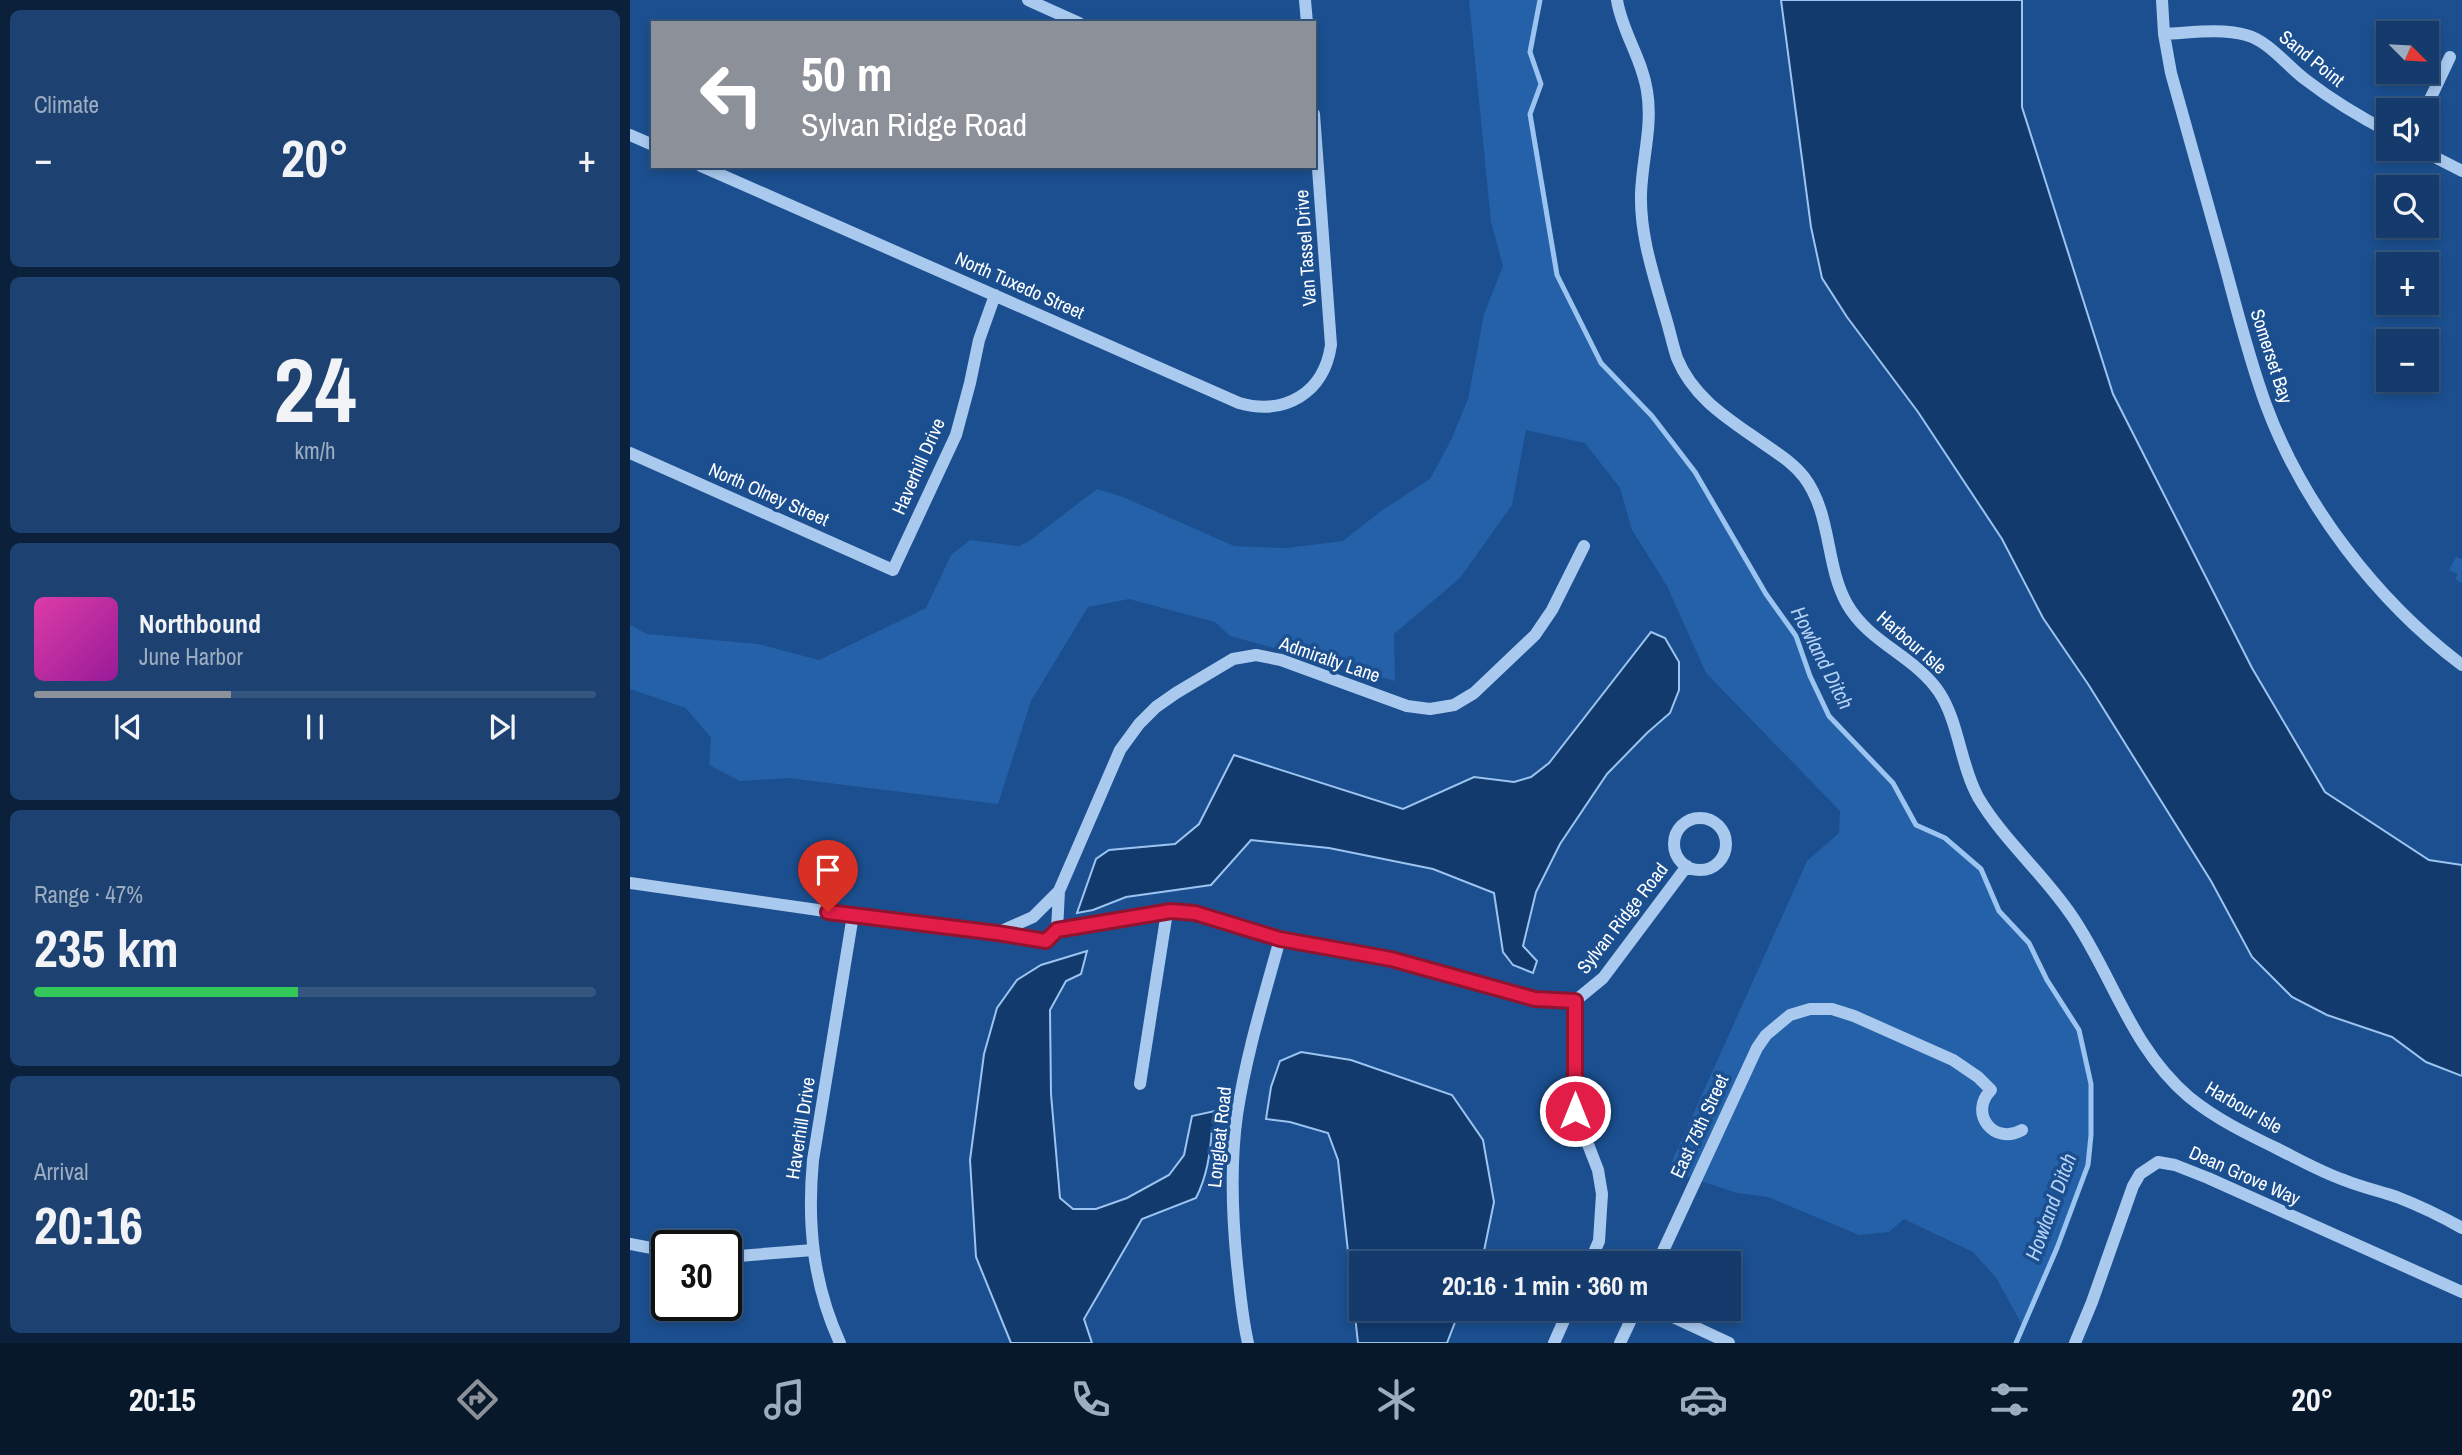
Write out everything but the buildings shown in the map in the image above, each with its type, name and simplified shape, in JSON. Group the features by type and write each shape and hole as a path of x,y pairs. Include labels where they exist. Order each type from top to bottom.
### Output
{"street":[{"path":"1028,0 1075,21"},
{"path":"1305,0 1307,21"},
{"name":"Harbour Isle","path":"1617,0 1622,20 1638,54 1647,91 1650,121 1641,196 1647,255 1676,354 1686,376 1712,407 1789,461 1805,478 1819,505 1839,585 1848,606 1866,629 1921,672 1941,695 1951,716 1963,765 1976,793 1992,819 2081,928 2145,1049 2179,1088 2228,1124 2327,1173 2414,1204 2462,1228"},
{"name":"Somerset Bay","path":"2162,0 2164,34 2171,73 2248,353 2266,405 2316,504 2357,561 2410,620 2462,665"},
{"name":"Sand Point","path":"2164,34 2227,32 2250,36 2264,43 2333,100 2376,125"},
{"path":"2431,98 2450,57"},
{"path":"630,135 651,144"},
{"name":"Van Tassel Drive","path":"1316,139 1332,338 1329,358 1321,377"},
{"path":"2439,159 2462,171"},
{"name":"North Tuxedo Street","path":"706,168 1250,406 1265,408 1286,404 1303,395 1321,377"},
{"name":"Haverhill Drive","path":"893,570 956,435 979,340 995,295"},
{"name":"North Olney Street","path":"630,453 893,570"},
{"name":"Admiralty Lane","path":"997,933 1033,917 1059,891 1120,750 1139,724 1156,707 1176,693 1233,660 1256,655 1275,658 1407,706 1430,709 1454,705 1474,693 1535,635 1552,610 1584,546"},
{"name":"Sylvan Ridge Road","path":"1693,819 1713,821 1721,828 1725,837 1723,858 1706,869 1696,870 1687,866 1679,860 1675,850 1674,840 1678,831 1693,819"},
{"name":"Sylvan Ridge Road","path":"630,883 1046,941 1057,930 1167,912 1205,915 1280,939 1391,959 1535,999 1575,1001 1603,978 1687,866"},
{"path":"1057,930 1059,891"},
{"path":"1140,1084 1167,912"},
{"name":"Haverhill Drive","path":"840,1343 822,1296 813,1250 810,1212 813,1160 853,915"},
{"name":"Longleat Road","path":"1248,1343 1233,1222 1232,1161 1246,1069 1280,939"},
{"path":"1575,1001 1575,1111 1598,1170 1602,1194 1599,1241 1595,1251"},
{"name":"East 75th Street","path":"1663,1251 1757,1048 1766,1035 1790,1015 1810,1009 1832,1009 1953,1060 1978,1077 1991,1090 1985,1095 1981,1107 1983,1119 1990,1129 2005,1135 2022,1129"},
{"name":"Dean Grove Way","path":"2074,1343 2092,1302 2133,1186 2140,1174 2158,1162 2175,1165 2208,1178 2462,1293"},
{"path":"630,1244 651,1248"},
{"path":"742,1256 813,1250"},
{"path":"1554,1343 1564,1321"},
{"path":"1620,1343 1630,1321"},
{"path":"1682,1321 1729,1343"}],"shaded area":[{"path":"1469,0 1540,0 1530,52 1541,84 1530,114 1557,275 1600,363 1652,416 1695,472 1766,594 1796,636 1810,676 1829,716 1893,783 1916,825 1945,838 1981,869 1999,911 2029,943 2047,980 2079,1030 2091,1084 2088,1165 2057,1248 2023,1327 1997,1279 1973,1252 1904,1219 1889,1232 1859,1235 1768,1197 1737,1193 1668,1170 1807,861 1839,833 1840,811 1706,673 1667,586 1632,530 1620,488 1585,443 1526,430 1512,505 1460,578 1394,634 1395,681 1230,636 1215,622 1129,599 1088,607 1031,701 998,804 789,778 740,781 709,765 711,738 686,708 630,689 630,625 647,634 758,644 819,660 926,608 951,555 970,540 1019,546 1097,489 1123,497 1234,546 1286,548 1343,541 1381,511 1430,479 1451,440 1468,399 1484,314 1503,266 1491,222"},
{"path":"1781,0 2022,0 2022,107 2113,394 2252,668 2325,792 2429,860 2462,865 2462,1076 2426,1062 2392,1037 2327,1015 2292,997 2252,957 2211,881 2088,684 2043,618 2002,539 1918,412 1847,317 1822,278 1811,227"},
{"path":"2456,557 2462,559 2462,583 2455,579 2458,574 2449,570"},
{"path":"1651,632 1665,638 1679,662 1679,690 1670,713 1607,774 1560,844 1536,892 1523,946 1537,961 1533,973 1513,965 1503,952 1494,893 1433,869 1329,848 1251,840 1211,885 1126,897 1093,910 1077,913 1096,859 1109,850 1175,844 1199,824 1234,755 1403,809 1474,777 1514,782 1531,777 1549,763"},
{"path":"1087,951 1081,974 1066,981 1050,1010 1051,1094 1060,1198 1073,1209 1096,1209 1127,1198 1169,1175 1184,1155 1192,1116 1224,1109 1221,1124 1212,1129 1207,1165 1196,1198 1142,1219 1084,1319 1092,1343 1011,1343 976,1257 970,1160 984,1054 997,1008 1017,980 1041,965"},
{"path":"1301,1052 1351,1060 1452,1095 1483,1140 1494,1202 1484,1251 1349,1251 1349,1261 1338,1160 1328,1133 1290,1122 1266,1119 1271,1087 1280,1061"},
{"path":"1356,1321 1455,1321 1447,1343 1358,1343"}],"waterway":[{"name":"Howland Ditch","path":"1540,0 1530,52 1541,84 1530,114 1557,275 1601,363 1652,416 1695,472 1766,594 1796,636 1810,676 1829,716 1893,783 1916,825 1945,838 1981,869 1999,911 2029,943 2047,980 2079,1030 2091,1084 2088,1165 2057,1248 2016,1343"}],"route":[{"path":"828,912 1046,941 1057,930 1171,911 1195,913 1280,939 1391,959 1535,999 1575,1001 1575,1111"}]}
